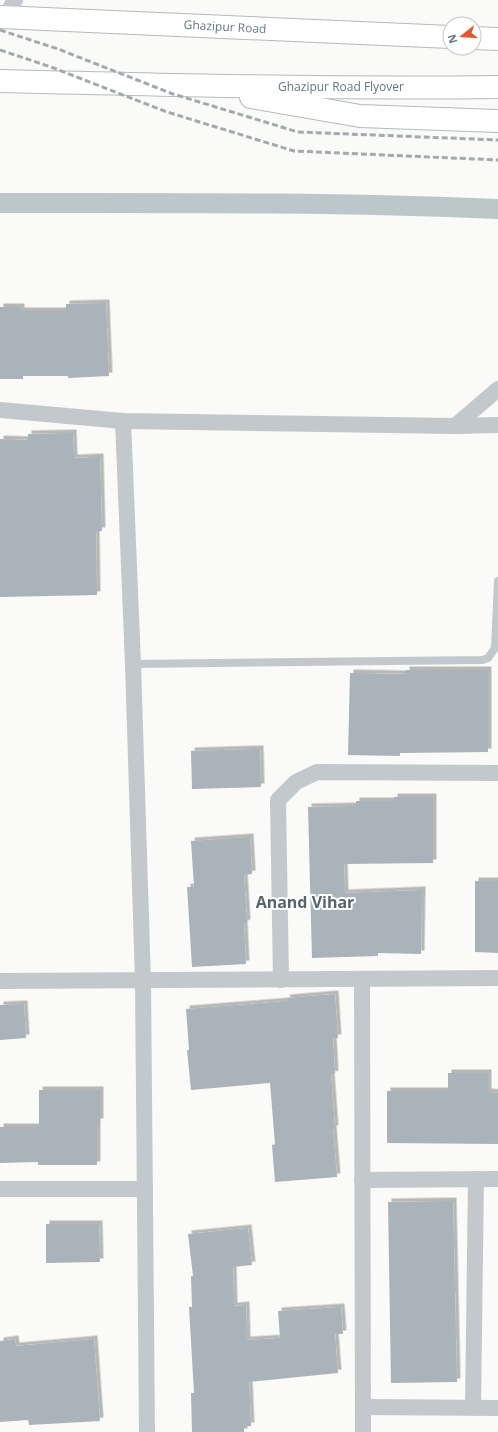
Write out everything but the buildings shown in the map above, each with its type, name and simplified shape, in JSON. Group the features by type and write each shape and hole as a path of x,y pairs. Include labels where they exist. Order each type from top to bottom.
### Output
{"main road":[{"name":"Ghazipur Road","path":"7,12 442,37"},
{"path":"482,38 498,39"},
{"path":"0,81 184,86 360,116 498,121"},
{"name":"Ghazipur Road Flyover","path":"184,86 384,88 498,87"}],"street":[{"path":"455,426 498,389"},
{"path":"0,410 123,421 455,426 498,425"},
{"path":"123,421 133,664 143,981 147,1432"},
{"path":"281,980 278,800 296,782 317,772 498,774"},
{"path":"0,982 498,978"},
{"path":"362,979 363,1432"},
{"path":"472,1408 476,1179"},
{"path":"362,1180 498,1179"},
{"path":"0,1189 145,1189"},
{"path":"363,1407 498,1408"}],"lane":[{"path":"133,664 482,660 488,658 495,648 498,581"}],"waterway":[{"path":"0,203 311,204 498,209"}],"railway":[{"path":"0,30 58,49 173,94 298,132 498,140"},
{"path":"0,50 51,67 167,112 294,151 498,160"}],"district":[{"name":"Anand Vihar","path":"305,902"}]}
